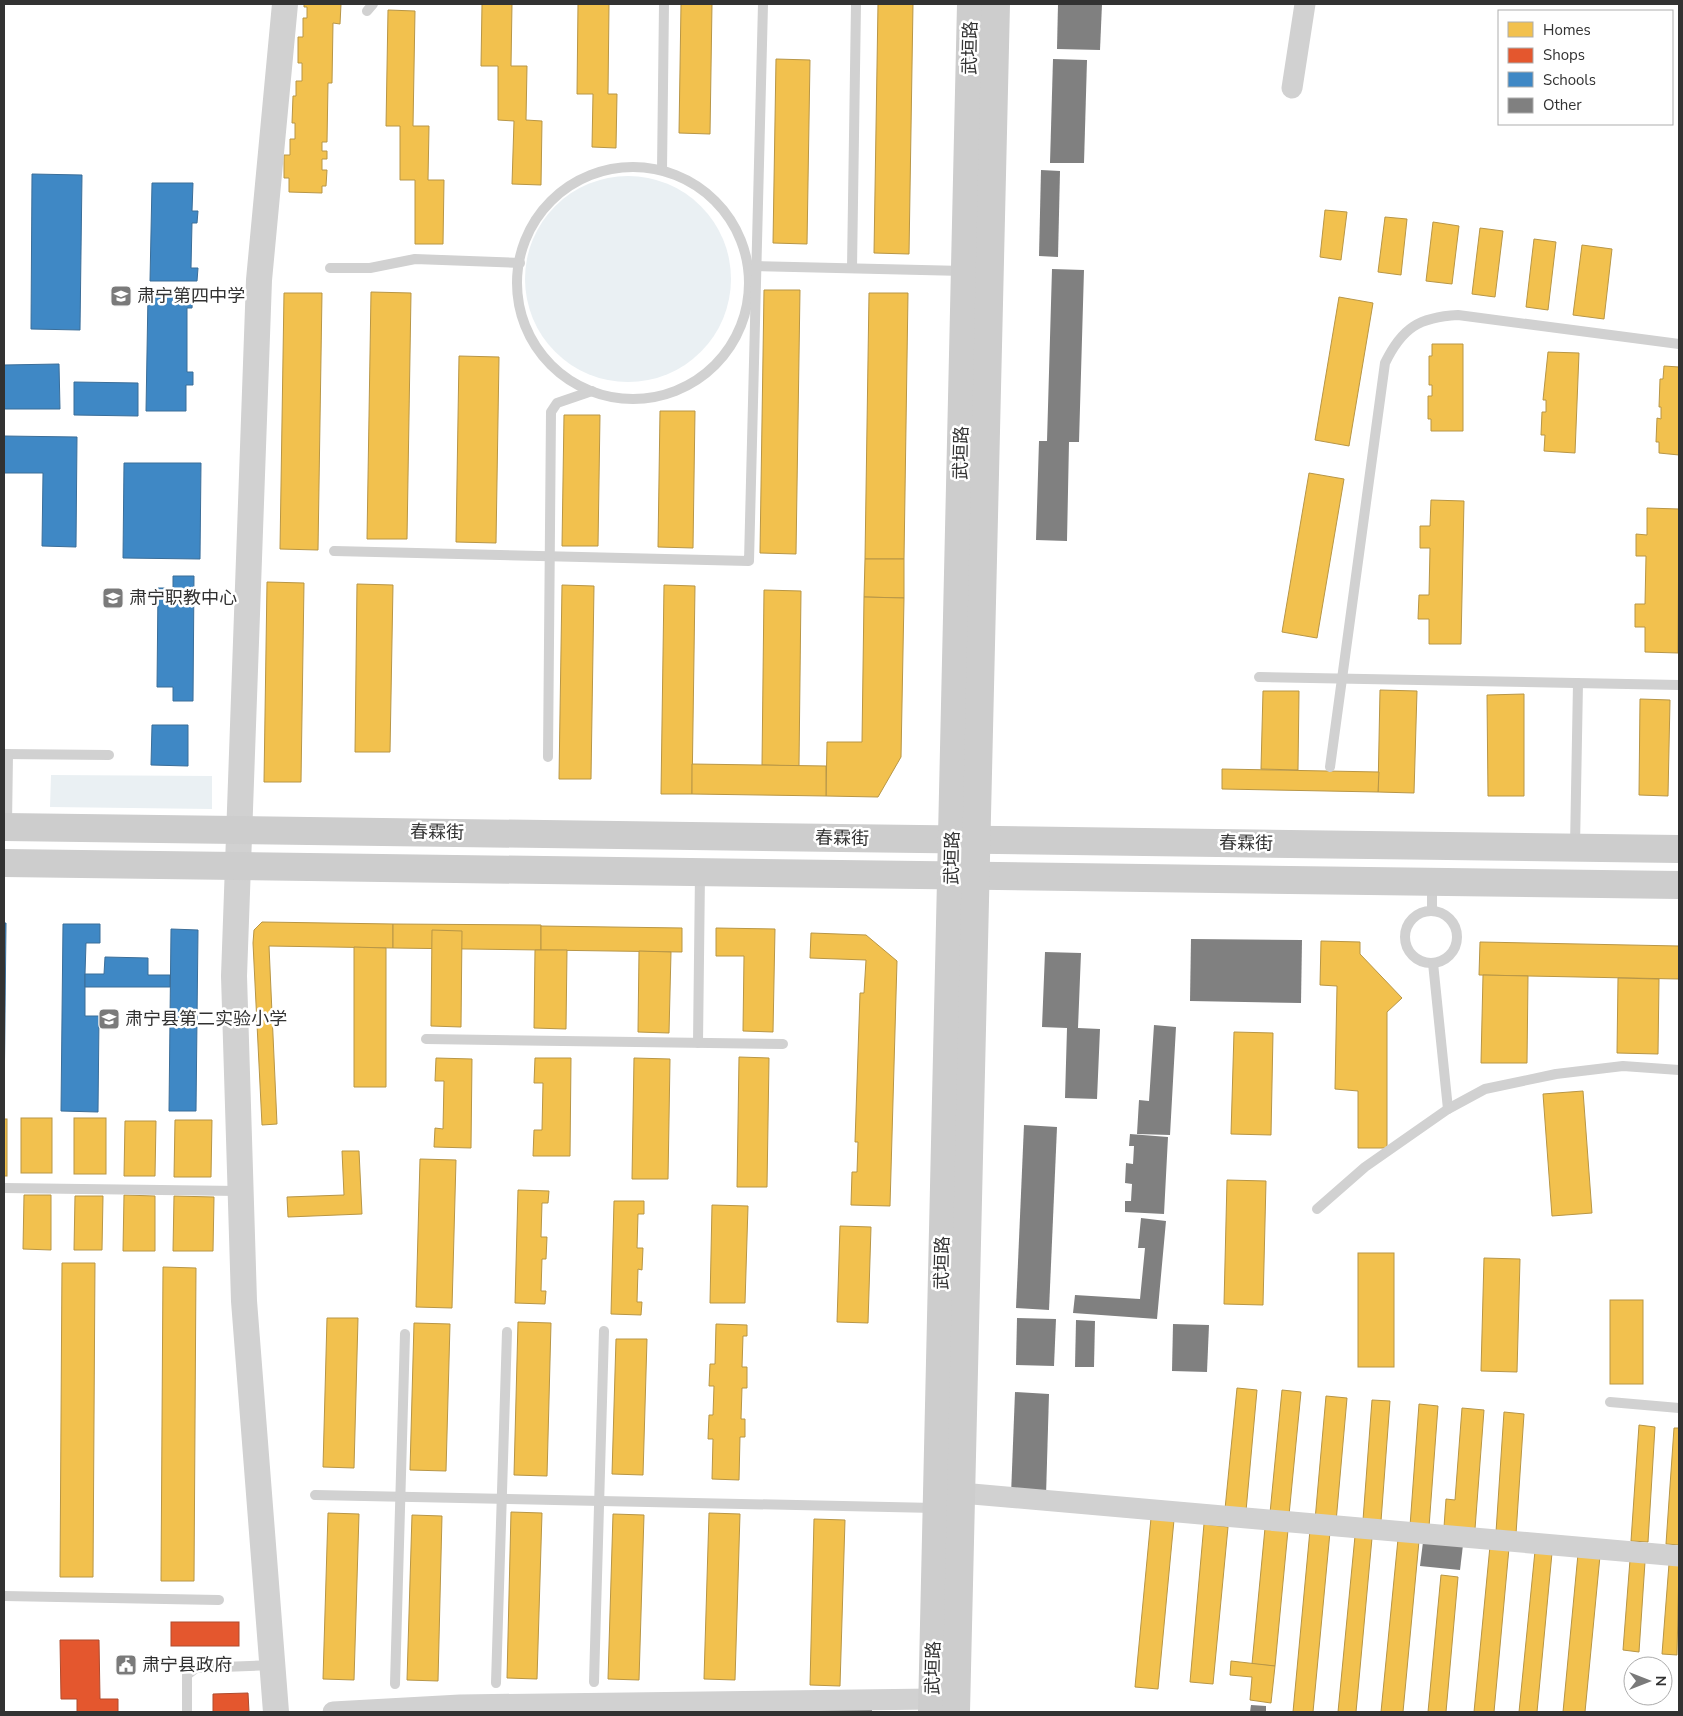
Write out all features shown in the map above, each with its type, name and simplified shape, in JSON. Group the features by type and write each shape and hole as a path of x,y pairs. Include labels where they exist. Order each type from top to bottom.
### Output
{"main road":[{"name":"武垣路","path":"964,839 965,271 971,4"},
{"name":"武垣路","path":"932,1705 936,1508 963,875 996,4"},
{"name":"春霖街","path":"6,827 1679,849"},
{"name":"春霖街","path":"4,863 1679,885"},
{"name":"武垣路","path":"956,1712 961,1493 963,875"}],"street":[{"path":"276,1712 244,1301 234,976 259,280 285,4"},
{"path":"1292,88 1305,4"},
{"path":"961,1493 1679,1556"},
{"path":"333,1712 460,1705 690,1707 932,1705"}],"lane":[{"path":"662,170 664,4"},
{"path":"334,550 749,561 752,266 763,4"},
{"path":"852,268 855,4"},
{"path":"638,166 662,170 691,182 720,206 740,237 752,266 749,292 740,328 720,360 707,372 678,390 646,398 612,397 592,391 566,377 552,365 530,335 519,300 520,262 524,245 541,212 568,186 584,177 620,167 638,166"},
{"path":"330,268 370,268 415,259 520,262"},
{"path":"752,266 965,271"},
{"path":"1330,767 1385,364 1393,346 1420,321 1434,316 1458,314 1679,344"},
{"path":"548,757 551,412 557,402 592,391"},
{"path":"1259,677 1679,685"},
{"path":"1575,848 1578,683"},
{"path":"6,827 6,754 108,755"},
{"path":"698,1043 700,872"},
{"path":"1432,882 1432,911"},
{"path":"1432,911 1447,917 1452,923 1456,939 1450,954 1433,963 1420,960 1412,955 1405,940 1409,923 1415,917 1432,911"},
{"path":"1433,963 1448,1109"},
{"path":"426,1038 783,1044"},
{"path":"1317,1209 1365,1167 1448,1109 1485,1089 1540,1077 1623,1066 1679,1070"},
{"path":"4,1188 240,1190"},
{"path":"496,1683 507,1332"},
{"path":"594,1682 604,1332"},
{"path":"395,1684 405,1334"},
{"path":"1610,1402 1679,1408"},
{"path":"315,1495 936,1508"},
{"path":"4,1596 219,1600"},
{"path":"188,1712 187,1675 196,1668 273,1664"}],"shaded area":[{"path":"618,176 638,176 668,183 694,199 708,213 724,239 731,269 731,289 724,319 708,345 694,359 668,375 638,382 618,382 588,375 562,359 548,345 532,319 525,289 525,269 532,239 548,213 562,199 588,183"},
{"path":"51,775 212,776 212,809 50,807"}],"building: Homes":[{"path":"304,4 341,4 340,24 333,23 332,83 328,83 327,142 322,142 322,151 327,151 327,159 322,159 322,170 327,170 326,186 322,186 322,193 289,192 289,178 284,178 284,155 290,155 290,139 295,139 295,123 292,123 293,96 296,96 296,81 302,81 302,63 298,63 298,37 303,37 303,18 307,18 307,7 304,7"},
{"path":"482,4 512,4 511,66 527,66 526,120 542,121 541,185 512,184 514,121 498,120 498,66 481,66"},
{"path":"578,4 609,4 608,94 617,94 616,148 592,147 593,94 577,94"},
{"path":"681,4 712,4 710,134 679,133"},
{"path":"878,4 913,4 909,254 874,253"},
{"path":"388,10 415,11 413,126 429,126 428,180 444,180 443,244 415,244 415,180 400,180 400,126 386,126"},
{"path":"776,59 810,60 807,244 773,243"},
{"path":"1325,210 1347,212 1341,260 1320,257"},
{"path":"1385,217 1407,219 1401,275 1378,272"},
{"path":"1433,222 1459,226 1452,284 1426,281"},
{"path":"1480,228 1503,231 1495,297 1472,294"},
{"path":"1534,239 1556,242 1548,310 1526,307"},
{"path":"1582,245 1612,249 1604,319 1573,315"},
{"path":"764,290 800,290 796,554 760,553"},
{"path":"371,292 411,293 407,539 367,539"},
{"path":"284,293 322,293 318,550 280,549"},
{"path":"869,293 908,293 904,559 865,559"},
{"path":"1339,297 1373,303 1349,446 1315,440"},
{"path":"1432,344 1463,344 1463,431 1431,431 1431,419 1428,419 1428,396 1432,396 1432,385 1429,385 1429,356 1432,356"},
{"path":"1548,352 1579,353 1575,453 1544,451 1545,435 1541,435 1542,412 1546,412 1546,400 1543,400"},
{"path":"459,356 499,357 496,543 456,542"},
{"path":"1664,366 1679,367 1679,455 1659,453 1659,442 1656,442 1657,418 1661,419 1661,407 1659,407 1660,379 1663,379"},
{"path":"660,411 695,411 693,548 658,547"},
{"path":"564,415 600,415 598,546 562,546"},
{"path":"1309,473 1344,479 1317,638 1282,632"},
{"path":"1431,500 1464,501 1461,644 1429,644 1429,619 1418,619 1419,595 1429,595 1430,548 1420,548 1420,526 1430,526"},
{"path":"1647,508 1679,509 1678,653 1645,652 1645,627 1635,627 1635,604 1645,604 1646,556 1636,556 1636,534 1647,535"},
{"path":"865,559 904,559 904,598 864,597"},
{"path":"267,582 304,583 301,782 264,782"},
{"path":"357,584 393,585 390,752 355,752"},
{"path":"562,585 594,586 591,779 559,779"},
{"path":"664,585 695,586 692,794 661,794"},
{"path":"764,590 801,591 799,766 762,765"},
{"path":"864,597 904,598 901,757 878,797 826,796 827,742 862,742"},
{"path":"1380,690 1417,691 1414,793 1378,792"},
{"path":"1263,691 1299,691 1298,770 1261,769"},
{"path":"1524,694 1524,796 1488,796 1487,695"},
{"path":"1640,699 1670,700 1668,796 1639,795"},
{"path":"692,764 826,766 826,796 692,794"},
{"path":"1222,769 1379,772 1378,792 1222,789"},
{"path":"262,922 393,924 393,948 269,946 277,1124 262,1125 253,943 254,930"},
{"path":"393,924 541,925 541,950 393,948"},
{"path":"541,926 682,928 682,952 541,950"},
{"path":"716,928 775,929 773,1032 743,1031 744,956 716,956"},
{"path":"432,930 462,931 461,1027 431,1026"},
{"path":"811,933 866,935 897,961 890,1206 851,1205 852,1172 857,1172 858,1142 855,1142 860,993 864,993 866,960 810,958"},
{"path":"1321,941 1360,942 1360,954 1402,998 1387,1012 1387,1148 1358,1148 1358,1091 1335,1089 1337,986 1320,985"},
{"path":"1480,942 1679,946 1679,979 1479,975"},
{"path":"354,947 386,948 386,1087 354,1087"},
{"path":"535,950 567,950 566,1029 534,1028"},
{"path":"639,951 671,952 669,1033 638,1032"},
{"path":"1483,975 1528,976 1527,1063 1481,1063"},
{"path":"1618,978 1659,979 1658,1054 1617,1053"},
{"path":"1234,1032 1273,1033 1271,1135 1231,1134"},
{"path":"739,1057 769,1058 767,1187 737,1187"},
{"path":"436,1058 472,1059 471,1148 434,1147 435,1128 443,1129 444,1081 435,1081"},
{"path":"535,1058 571,1058 570,1156 533,1156 534,1130 542,1130 543,1083 534,1083"},
{"path":"634,1058 670,1059 668,1179 632,1179"},
{"path":"1583,1091 1592,1213 1552,1216 1543,1094"},
{"path":"21,1118 52,1118 52,1173 21,1173"},
{"path":"74,1118 106,1118 106,1174 74,1174"},
{"path":"4,1119 7,1119 7,1176 4,1176"},
{"path":"175,1120 212,1120 211,1177 174,1177"},
{"path":"125,1121 156,1121 155,1176 124,1176"},
{"path":"342,1151 359,1151 362,1214 288,1217 287,1197 344,1195"},
{"path":"420,1159 456,1160 452,1308 416,1307"},
{"path":"1227,1180 1266,1181 1263,1305 1224,1304"},
{"path":"518,1190 549,1191 548,1203 542,1203 541,1237 547,1237 546,1259 542,1259 541,1291 546,1291 545,1304 515,1303"},
{"path":"24,1195 51,1195 51,1250 23,1249"},
{"path":"124,1195 155,1196 155,1251 123,1251"},
{"path":"75,1196 103,1196 102,1250 74,1250"},
{"path":"174,1196 214,1197 213,1251 173,1251"},
{"path":"614,1201 644,1201 644,1214 638,1214 637,1248 643,1248 642,1270 638,1269 637,1302 642,1302 641,1315 611,1314"},
{"path":"712,1205 748,1206 745,1303 710,1303"},
{"path":"840,1226 871,1227 868,1323 837,1322"},
{"path":"1358,1253 1394,1253 1394,1367 1358,1367"},
{"path":"1484,1258 1520,1259 1517,1372 1481,1371"},
{"path":"62,1263 95,1263 93,1577 60,1577"},
{"path":"163,1267 196,1268 194,1581 161,1581"},
{"path":"1610,1300 1643,1300 1643,1384 1610,1384"},
{"path":"327,1318 358,1318 354,1468 323,1467"},
{"path":"518,1322 551,1323 547,1476 514,1475"},
{"path":"414,1323 450,1324 446,1471 410,1470"},
{"path":"716,1324 747,1325 747,1336 743,1336 742,1367 747,1367 747,1388 742,1388 741,1419 745,1419 745,1437 740,1437 739,1480 712,1479 713,1439 708,1439 709,1415 713,1415 714,1386 709,1386 710,1364 715,1364"},
{"path":"616,1339 647,1339 643,1475 612,1474"},
{"path":"1237,1388 1257,1390 1246,1511 1225,1509"},
{"path":"1282,1390 1301,1392 1289,1515 1270,1513"},
{"path":"1326,1396 1347,1398 1336,1522 1315,1520"},
{"path":"1372,1400 1390,1401 1381,1521 1363,1520"},
{"path":"1419,1404 1438,1406 1429,1527 1410,1526"},
{"path":"1462,1408 1484,1410 1475,1529 1444,1527 1446,1499 1455,1500"},
{"path":"1504,1412 1524,1414 1516,1534 1496,1532"},
{"path":"1639,1425 1655,1427 1648,1542 1631,1541"},
{"path":"1674,1428 1679,1428 1679,1545 1666,1544"},
{"path":"511,1512 542,1513 537,1679 507,1678"},
{"path":"328,1513 359,1514 354,1680 323,1679"},
{"path":"709,1513 740,1514 735,1680 704,1679"},
{"path":"613,1514 644,1515 639,1680 608,1679"},
{"path":"412,1515 442,1516 438,1681 407,1680"},
{"path":"1151,1518 1174,1520 1158,1689 1135,1687"},
{"path":"814,1519 845,1520 840,1686 810,1685"},
{"path":"1204,1524 1228,1527 1213,1684 1190,1682"},
{"path":"1265,1528 1288,1530 1275,1666 1252,1664"},
{"path":"1310,1530 1330,1532 1313,1712 1293,1712"},
{"path":"1355,1536 1372,1538 1356,1712 1338,1712"},
{"path":"1398,1539 1419,1541 1403,1712 1381,1712"},
{"path":"1490,1546 1509,1548 1494,1712 1474,1712"},
{"path":"1535,1551 1552,1553 1537,1712 1519,1712"},
{"path":"1578,1554 1600,1556 1585,1712 1563,1712"},
{"path":"1630,1560 1645,1562 1639,1652 1623,1650"},
{"path":"1669,1564 1679,1564 1677,1655 1662,1654"},
{"path":"1441,1575 1458,1577 1446,1712 1428,1712"},
{"path":"1231,1661 1275,1666 1271,1703 1250,1700 1252,1677 1230,1675"}],"building: Shops":[{"path":"171,1622 239,1622 239,1646 171,1646"},
{"path":"60,1640 99,1640 100,1699 118,1699 118,1712 77,1712 77,1699 61,1699"},
{"path":"248,1693 249,1712 213,1712 213,1694"}],"building: Schools":[{"path":"32,174 82,175 80,330 31,329"},
{"path":"152,183 193,183 192,211 198,211 197,223 192,223 191,268 198,268 197,281 150,281"},
{"path":"148,294 193,295 192,308 187,308 187,372 193,372 193,385 186,385 186,411 146,411"},
{"path":"59,364 60,409 4,409 4,365"},
{"path":"74,382 138,383 138,416 74,415"},
{"path":"4,436 77,437 76,547 42,546 43,473 4,473"},
{"path":"124,463 201,463 200,559 123,558"},
{"path":"173,576 194,576 193,701 173,701 173,687 157,687 158,588 173,588"},
{"path":"152,725 188,725 188,766 151,765"},
{"path":"4,923 6,923 4,1109"},
{"path":"63,924 100,924 100,943 86,943 85,974 85,1016 99,1016 98,1112 61,1111"},
{"path":"171,929 198,930 196,1111 169,1111"},
{"path":"105,957 148,958 148,975 170,975 170,987 85,987 85,974 104,974"}],"building: Other":[{"path":"1058,4 1102,4 1100,50 1057,49"},
{"path":"1053,59 1087,60 1084,163 1050,163"},
{"path":"1041,170 1060,171 1058,257 1039,256"},
{"path":"1052,269 1084,270 1079,442 1069,442 1067,541 1036,540 1039,441 1047,441"},
{"path":"1191,939 1302,940 1301,1003 1190,1001"},
{"path":"1045,952 1081,953 1078,1028 1100,1029 1097,1099 1065,1098 1067,1028 1042,1027"},
{"path":"1154,1025 1176,1027 1170,1135 1137,1134 1139,1100 1149,1101"},
{"path":"1024,1125 1057,1127 1049,1310 1016,1308"},
{"path":"1130,1134 1168,1137 1164,1214 1125,1212 1125,1201 1131,1201 1132,1184 1125,1183 1126,1163 1133,1164 1134,1146 1129,1146"},
{"path":"1141,1218 1166,1221 1157,1319 1073,1313 1075,1295 1140,1299 1145,1248 1138,1248"},
{"path":"1017,1318 1056,1319 1054,1366 1016,1365"},
{"path":"1076,1320 1095,1321 1094,1367 1075,1367"},
{"path":"1173,1324 1209,1325 1207,1372 1172,1371"},
{"path":"1015,1392 1049,1394 1046,1496 1011,1495"},
{"path":"1423,1542 1463,1545 1460,1570 1420,1566"},
{"path":"1251,1705 1266,1706 1266,1712 1250,1712"},
{"path":"872,1709 872,1712 746,1712 746,1710"}],"place":[{"name":"肃宁第四中学","path":"121,296"},
{"name":"肃宁职教中心","path":"113,598"},
{"name":"肃宁县第二实验小学","path":"109,1019"},
{"name":"肃宁县政府","path":"126,1665"}]}
